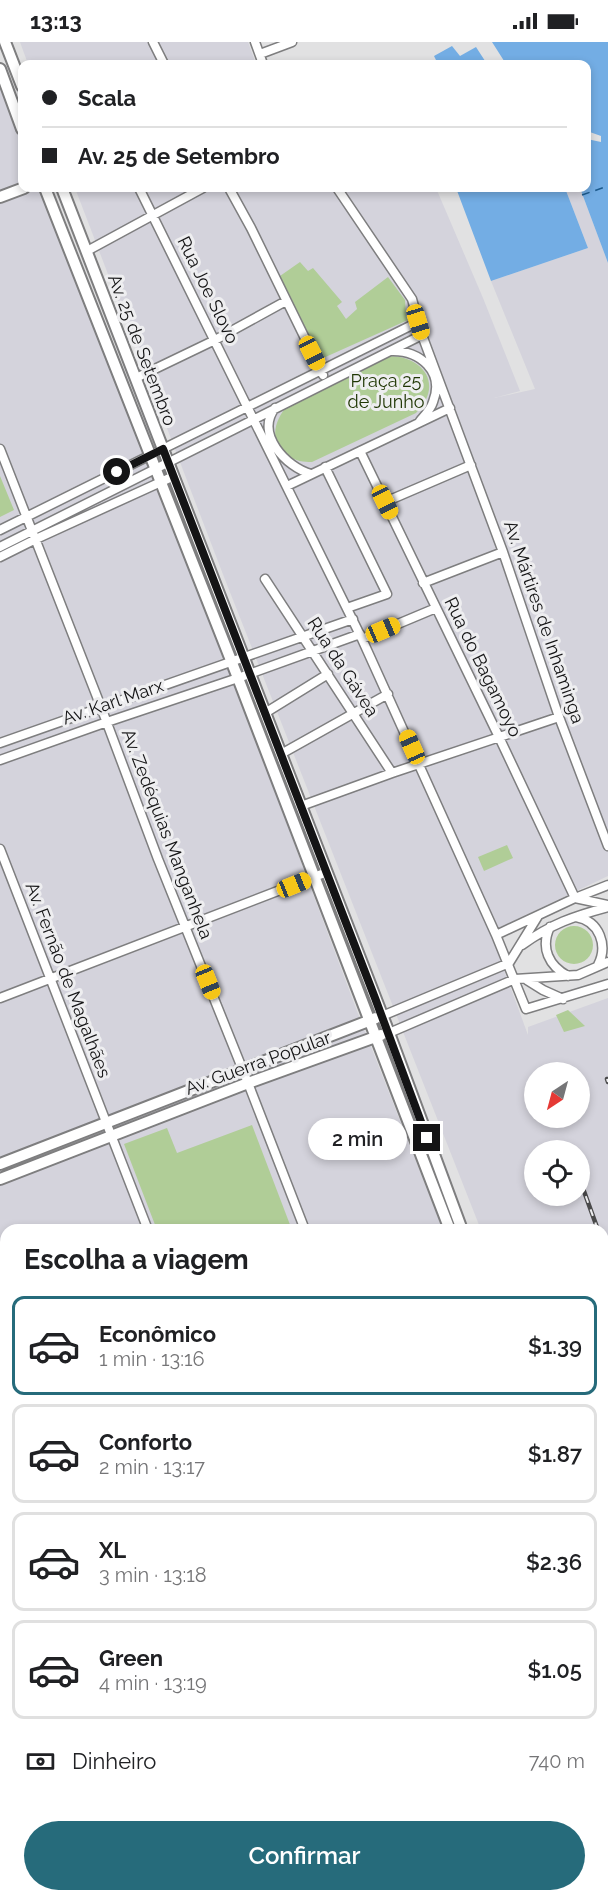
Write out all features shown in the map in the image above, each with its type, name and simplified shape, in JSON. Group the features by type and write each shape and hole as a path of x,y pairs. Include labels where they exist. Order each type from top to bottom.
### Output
{"main road":[{"path":"5,42 18,76"},
{"path":"0,69 18,118"},
{"path":"0,197 18,190"},
{"name":"Av. 25 de Setembro","path":"47,192 450,1224"},
{"name":"Av. 25 de Setembro","path":"64,192 382,1016 451,1224"},
{"name":"Av. Guerra Popular","path":"0,1164 382,1016"},
{"name":"Av. Guerra Popular","path":"0,1179 248,1083 388,1032"}],"street":[{"path":"153,42 162,60"},
{"path":"255,42 262,60"},
{"path":"260,54 292,42"},
{"name":"Rua Joe Slovo","path":"141,192 248,407"},
{"path":"87,251 196,192"},
{"path":"231,192 327,382"},
{"path":"287,486 450,408 422,335 412,299 340,192"},
{"path":"136,378 286,302"},
{"path":"0,557 33,532 248,407 418,322"},
{"path":"0,530 254,419 422,335"},
{"path":"384,353 393,350 415,354 434,373 436,384 433,404 417,423"},
{"path":"248,407 388,694 509,963 526,1009 608,984"},
{"path":"275,408 267,425 274,444 291,465 311,474"},
{"name":"Av. Mártires de Inhaminga","path":"450,408 503,552 559,717 608,846"},
{"name":"Av. Zedéquias Manganhela","path":"0,449 303,1224"},
{"name":"Rua do Bagamoyo","path":"360,451 575,898"},
{"path":"385,502 471,465"},
{"path":"325,467 387,594 347,608"},
{"path":"0,546 174,476"},
{"path":"0,541 33,532"},
{"path":"423,583 503,552"},
{"name":"Rua da Gávea","path":"265,579 392,773"},
{"name":"Av. Karl Marx","path":"0,760 436,608"},
{"name":"Av. Karl Marx","path":"0,743 353,619"},
{"path":"265,713 328,674"},
{"path":"281,754 388,694"},
{"path":"301,806 559,717"},
{"name":"Av. Fernão de Magalhães","path":"0,849 112,1135"},
{"path":"0,998 327,872"},
{"path":"496,934 608,885"},
{"path":"575,898 608,906"},
{"path":"517,949 550,927 573,916 608,906"},
{"path":"509,963 537,916"},
{"path":"573,916 592,923 600,931 604,941 604,951 602,960 596,968"},
{"path":"550,927 545,946 548,956 560,972 569,976"},
{"name":"Av. Guerra Popular","path":"388,1032 515,979 578,975 608,962"},
{"name":"Av. Guerra Popular","path":"382,1016 509,963"},
{"name":"Av. Guerra Popular","path":"526,980 563,999"},
{"path":"112,1135 146,1224"}],"shaded area":[{"path":"20,42 248,42 255,60 27,60"},
{"path":"0,83 18,129 18,192 44,192 151,462 357,1011 441,1224 0,1224"},
{"path":"77,192 438,192 520,391 494,398 535,389 491,281 588,248 567,192 581,192 608,263 608,876 490,932 528,1035 528,1027 608,998 608,1224 479,1224 224,577"}],"green space":[{"path":"300,262 308,271 313,268 342,302 337,306 346,319 357,309 355,302 388,277 405,300 408,320 321,359 280,276"},
{"name":"Praça 25 de Junho","path":"388,356 412,361 426,374 429,383 428,392 424,403 416,413 312,462 294,459 282,451 275,431 279,417 288,405"},
{"path":"0,476 14,510 0,517"},
{"path":"507,845 513,858 484,871 478,857"},
{"path":"574,926 587,932 593,945 587,958 574,964 561,958 555,945 561,932"},
{"path":"568,1010 585,1026 564,1032 556,1015"},
{"path":"252,1125 290,1224 155,1224 124,1144 167,1128 177,1153"}],"water":[{"path":"492,42 608,42 608,263 581,192 591,192 591,140 601,142 601,136 591,132 591,60 503,60"},
{"path":"452,46 460,56 476,47 484,60 436,60 434,56"},
{"path":"458,192 567,192 588,248 491,281"}],"ferry route":[{"path":"591,192 608,186"},
{"path":"582,195 591,192"}],"railway":[{"path":"589,1206 596,1224"}],"route":[{"path":"117,472 163,449 427,1138"}]}
